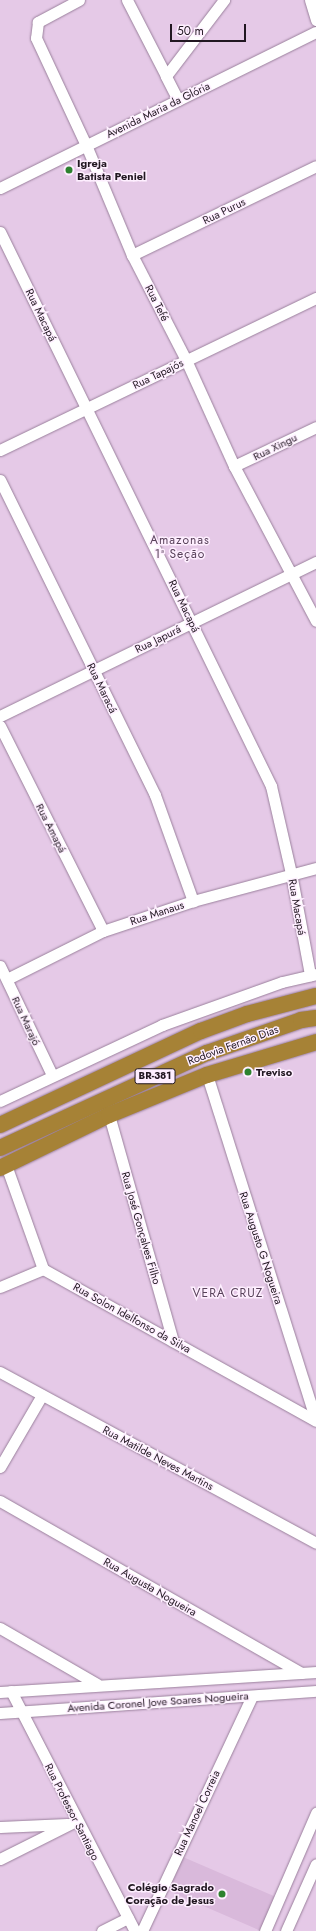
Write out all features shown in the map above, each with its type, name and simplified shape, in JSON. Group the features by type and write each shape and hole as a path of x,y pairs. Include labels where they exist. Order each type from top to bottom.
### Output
{"highway":[{"name":"Rodovia Fernão Dias","path":"0,1125 201,1031 248,1014 316,996"},
{"name":"Rodovia Fernão Dias","path":"0,1148 56,1120 207,1053 301,1020 316,1018"},
{"name":"BR-381","path":"109,1115 207,1075 315,1044"},
{"path":"3,1167 109,1115"}],"street":[{"name":"Rua Tefé","path":"79,0 38,22 36,38 86,145 132,255 186,360 234,466 316,621"},
{"path":"127,0 178,100"},
{"path":"166,76 224,0"},
{"path":"310,0 316,20"},
{"name":"Avenida Maria da Glória","path":"0,188 316,32"},
{"name":"Rua Purus","path":"132,255 316,166"},
{"name":"Rua Macapá","path":"0,232 272,786 313,975"},
{"name":"Rua Tapajós","path":"0,450 316,298"},
{"name":"Rua Xingu","path":"234,466 316,427"},
{"name":"Rua Maracá","path":"0,480 155,795 193,902"},
{"name":"Rua Japurá","path":"0,716 316,562"},
{"name":"Rua Amapá","path":"0,726 103,931"},
{"name":"Rua Manaus","path":"7,979 103,931 291,873 316,868"},
{"name":"Rua Marajó","path":"0,966 52,1075"},
{"path":"0,1101 52,1075 162,1025 225,1002 313,975"},
{"name":"Rua Augusto G Nogueira","path":"207,1075 316,1421"},
{"name":"Rua José Gonçalves Filho","path":"109,1115 173,1341"},
{"path":"0,1287 43,1268 3,1167"},
{"name":"Rua Solon Idelfonso da Silva","path":"43,1268 316,1421"},
{"name":"Rua Matilde Neves Martins","path":"0,1372 316,1543"},
{"path":"0,1467 42,1395"},
{"name":"Rua Augusta Nogueira","path":"0,1501 301,1673"},
{"path":"0,1628 97,1684"},
{"name":"Avenida Coronel Jove Soares Nogueira","path":"6,1691 97,1684 316,1672"},
{"name":"Rua Professor Santiago","path":"6,1691 21,1712 74,1822 135,1931"},
{"name":"Avenida Coronel Jove Soares Nogueira","path":"0,1713 316,1691"},
{"name":"Rua Manoel Correia","path":"142,1931 252,1696"},
{"path":"265,1931 316,1813"},
{"path":"0,1827 74,1822"},
{"path":"0,1859 74,1822"},
{"path":"286,1931 316,1864"},
{"path":"102,1931 128,1918"}],"shaded area":[{"name":"Colégio Sagrado Coração de Jesus","path":"183,1857 276,1897 261,1931 169,1891"}],"place":[{"name":"Igreja Batista Peniel","path":"69,170"},
{"name":"Treviso","path":"248,1072"},
{"name":"Colégio Sagrado Coração de Jesus","path":"222,1894"}],"district":[{"name":"Amazonas 1ª Seção","path":"180,548"},
{"name":"VERA CRUZ","path":"228,1294"}]}
